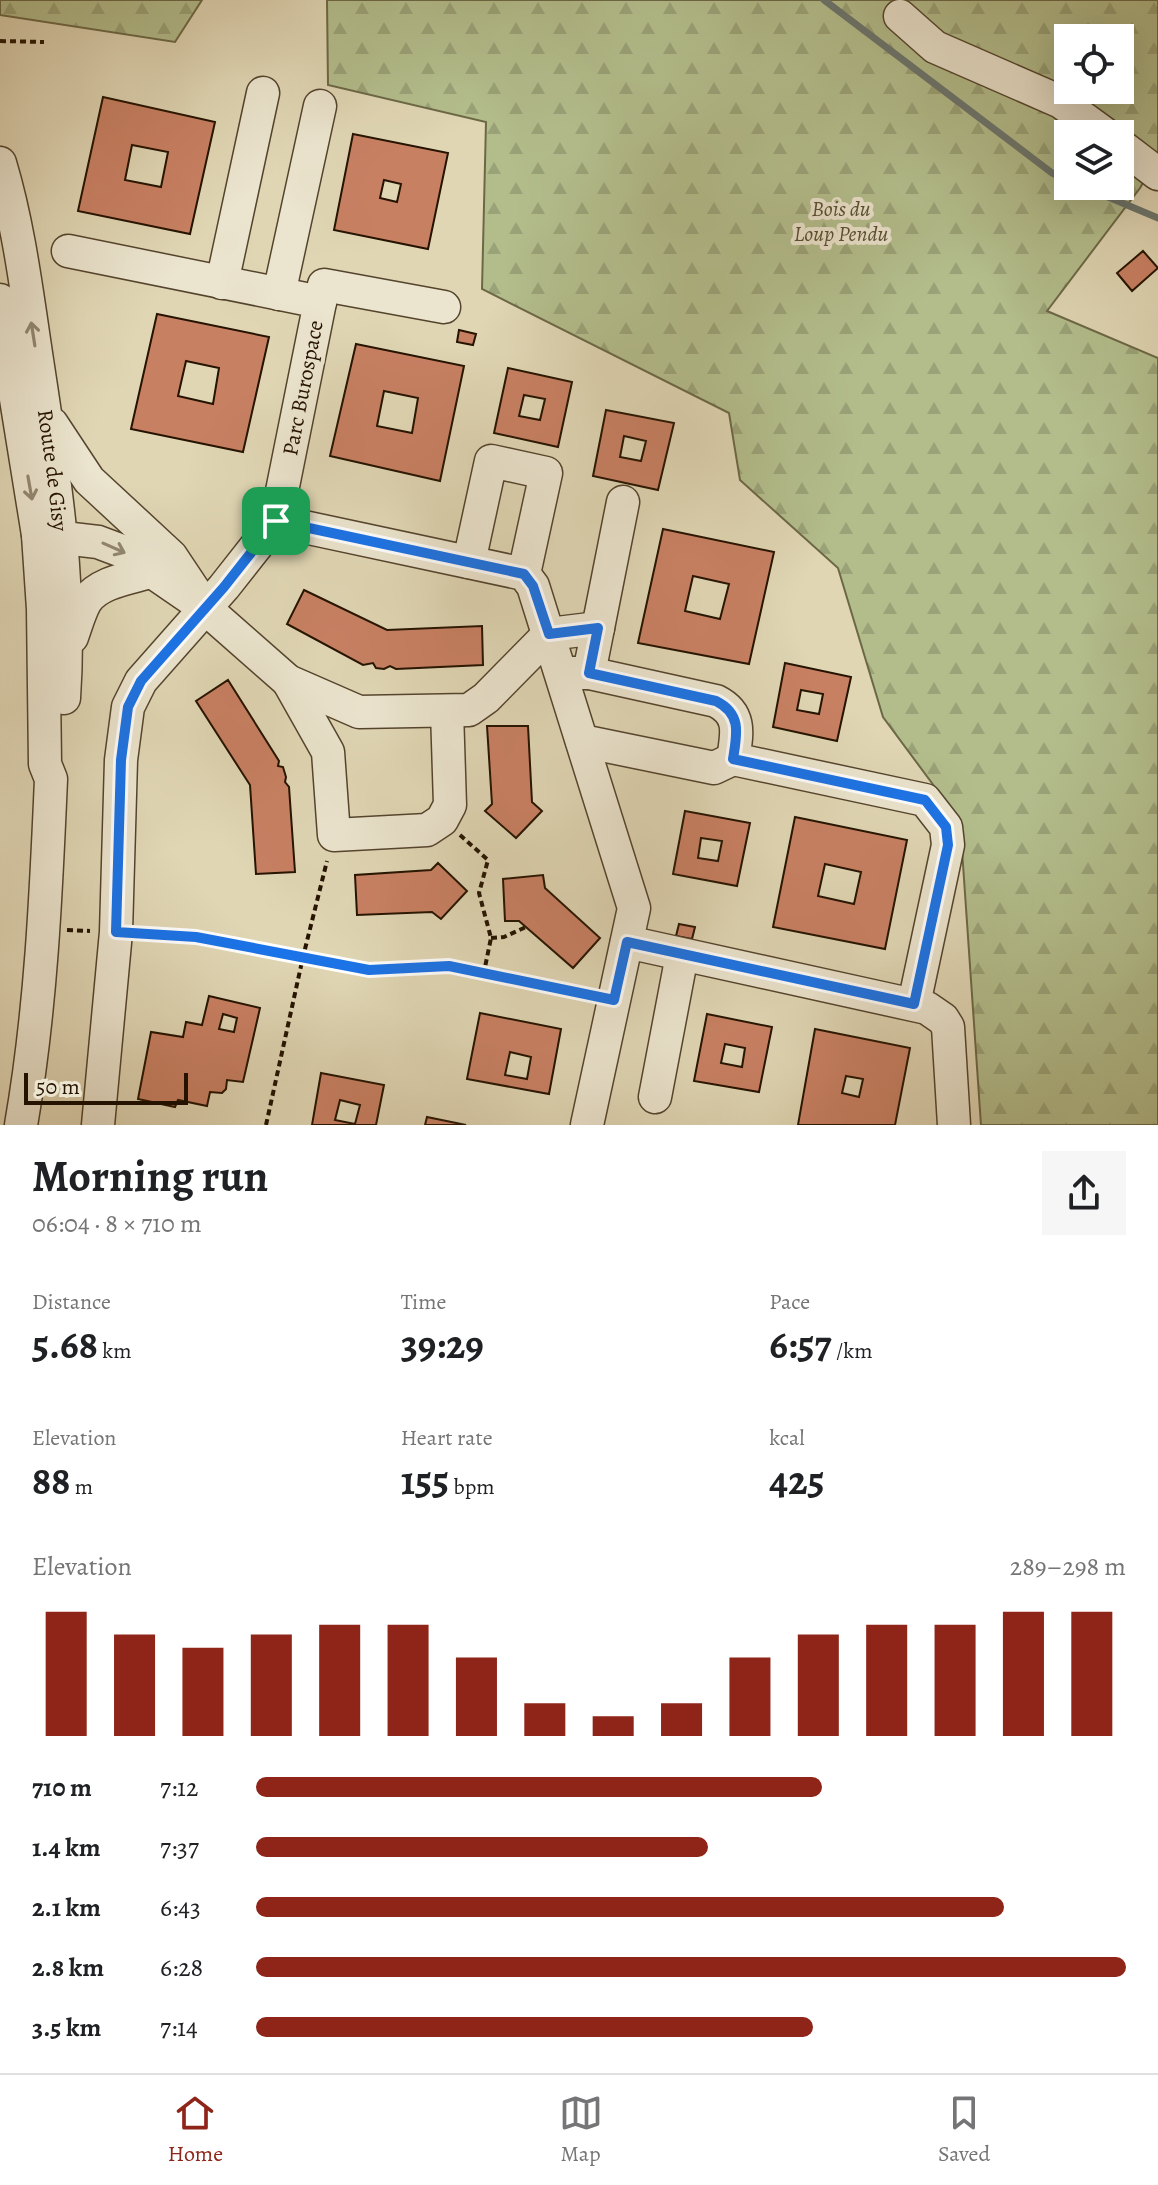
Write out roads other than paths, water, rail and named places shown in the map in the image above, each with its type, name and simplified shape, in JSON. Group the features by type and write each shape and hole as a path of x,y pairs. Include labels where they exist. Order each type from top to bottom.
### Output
{"street":[{"path":"900,16 935,47 1061,102 1086,120"},
{"path":"222,283 263,93"},
{"path":"279,294 320,106"},
{"path":"1134,156 1158,174"},
{"name":"Route de Gisy","path":"0,163 22,267 45,412 52,531 43,609 45,764 51,779 45,929 32,1064 21,1125"},
{"name":"Parc Burospace","path":"68,251 320,302"},
{"name":"Parc Burospace","path":"98,1125 116,932 121,760 128,707 141,681 276,521 324,285 444,307"},
{"name":"Route de Gisy","path":"0,300 66,593 59,765 51,779"},
{"path":"45,412 89,480 171,556 205,608"},
{"path":"469,562 491,461 546,473 524,574"},
{"path":"575,673 598,628 623,502"},
{"path":"52,531 76,513 120,509"},
{"path":"276,521 524,574 533,586 549,634 575,673 582,741 634,908 587,1125"},
{"path":"52,531 110,545 205,608 288,681 359,712 469,710 478,705 549,634 598,628"},
{"path":"66,651 86,601 111,584 150,572"},
{"path":"575,673 716,701 726,706 737,722 733,759"},
{"path":"288,681 328,752 334,835 427,830 442,820 450,805 447,711"},
{"path":"328,752 344,726 359,712"},
{"path":"582,741 714,768 733,759 925,800 946,827 948,845 914,1004"},
{"path":"627,942 914,1004 937,1014 948,1027 954,1125"},
{"path":"655,1097 682,955"}],"waterway":[{"path":"824,0 1054,174"},
{"path":"1115,200 1158,218"}],"park label":[{"name":"Bois du Loup Pendu","path":"841,222"}]}
